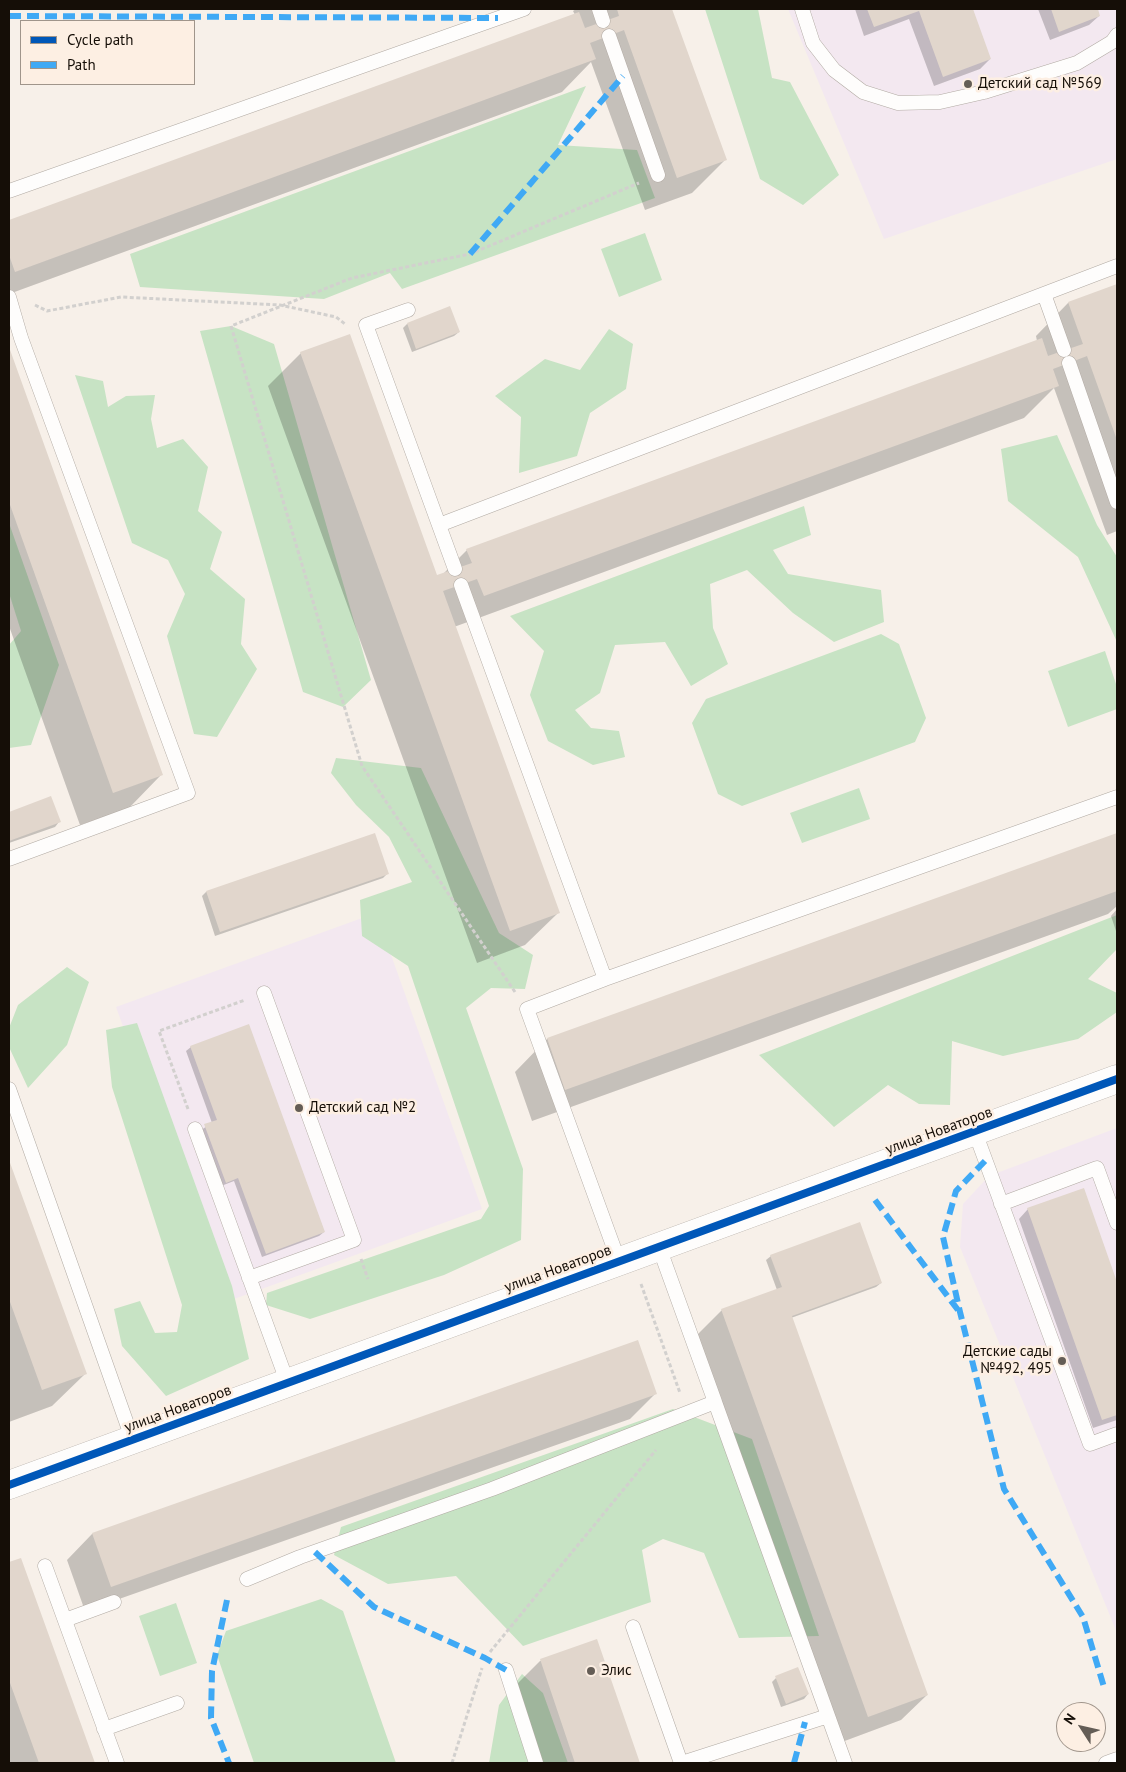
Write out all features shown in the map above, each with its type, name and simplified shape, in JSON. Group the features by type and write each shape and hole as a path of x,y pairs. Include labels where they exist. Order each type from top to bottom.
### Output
{"street":[{"name":"улица Новаторов","path":"9,1486 1117,1079"}],"lane":[{"path":"9,191 524,9"},
{"path":"802,9 813,43 834,70 863,92 898,103 940,102 984,92 1077,63 1112,42 1117,35"},
{"path":"609,36 658,175"},
{"path":"439,525 1117,266"},
{"path":"1044,294 1117,502"},
{"path":"9,297 21,338 188,793 9,859"},
{"path":"408,310 366,325 455,569"},
{"path":"461,585 605,979"},
{"path":"619,1262 527,1008 1117,796"},
{"path":"250,1278 354,1240 264,993"},
{"path":"9,1089 133,1441"},
{"path":"195,1129 288,1384"},
{"path":"975,1132 1090,1444 1117,1434"},
{"path":"1001,1204 1097,1168 1117,1223"},
{"path":"659,1247 845,1763"},
{"path":"247,1579 300,1557 492,1489 715,1402"},
{"path":"45,1566 117,1763"},
{"path":"65,1620 114,1602"},
{"path":"633,1627 681,1763 828,1716"},
{"path":"506,1670 536,1763"},
{"path":"104,1729 177,1703"},
{"path":"1106,1763 1117,1759"}],"path":[{"path":"527,1008 362,766 231,326 352,278 470,254 658,175"},
{"path":"32,304 47,311 121,297 280,305 336,317 372,342"},
{"path":"195,1129 159,1031 264,993"},
{"path":"619,1262 641,1284 687,1412"},
{"path":"486,1658 658,1447"},
{"path":"452,1763 483,1667"}],"shaded area":[{"name":"Детский сад №569","path":"788,9 1117,9 1117,159 884,239"},
{"name":"Детский сад №2","path":"376,913 482,1209 223,1303 116,1007"},
{"name":"Детские сады №492, 495","path":"1117,1128 1117,1633 960,1247 963,1204 989,1176"}],"green space":[{"path":"705,9 758,9 772,78 790,82 839,175 803,205 760,179"},
{"path":"586,86 558,145 637,150 655,198 402,289 390,273 324,299 140,287 130,254"},
{"path":"645,233 662,280 619,297 601,249"},
{"path":"231,326 274,344 371,680 343,707 303,692 200,331"},
{"path":"609,329 633,344 626,389 590,413 577,456 519,473 521,417 495,396 545,359 580,370"},
{"path":"75,375 103,381 108,407 126,396 155,395 151,419 157,448 183,439 208,467 198,511 222,532 210,569 245,599 241,644 257,669 217,737 194,734 167,636 185,594 168,560 132,543"},
{"path":"1057,435 1097,525 1117,557 1117,642 1078,557 1008,501 1001,449"},
{"path":"804,506 811,535 773,550 788,574 881,590 884,622 834,642 793,613 747,570 710,584 713,628 728,664 691,686 665,642 615,645 600,693 575,710 591,728 619,731 625,757 593,765 548,741 530,695 544,651 510,616"},
{"path":"9,523 59,665 31,745 9,748 9,645 21,631 9,593"},
{"path":"881,634 899,644 926,718 915,742 742,806 718,794 692,723 706,699"},
{"path":"1105,651 1117,687 1117,709 1068,727 1048,671"},
{"path":"336,758 421,768 499,933 533,955 525,989 491,988 466,1008 523,1169 521,1240 444,1275 310,1319 266,1305 267,1293 481,1219 489,1206 408,966 362,936 360,900 412,882 389,837 356,805 331,773"},
{"path":"859,788 870,819 802,843 790,813"},
{"path":"1117,915 1117,949 1088,979 1117,993 1117,1012 1078,1039 1003,1056 952,1041 950,1105 919,1104 888,1085 834,1127 759,1055"},
{"path":"67,967 89,982 67,1045 28,1088 9,1047 9,1028 18,1005"},
{"path":"137,1023 232,1286 249,1359 166,1396 122,1346 114,1309 140,1301 155,1333 177,1332 182,1305 112,1087 106,1030"},
{"path":"673,1409 752,1439 819,1636 739,1638 704,1553 663,1539 642,1550 651,1602 523,1646 456,1576 388,1584 334,1555 341,1527"},
{"path":"321,1599 343,1611 396,1763 254,1763 217,1655 226,1631"},
{"path":"176,1603 197,1663 160,1676 139,1616"},
{"path":"522,1674 543,1693 568,1763 489,1763 499,1705"}],"building":[{"path":"617,9 672,9 727,160 677,178 624,30 590,43 596,59 15,272 9,255 9,220 579,12 585,28 619,16"},
{"path":"867,9 973,9 991,59 943,77 919,11 874,27"},
{"path":"1051,9 1098,9 1100,16 1059,32"},
{"path":"1117,284 1117,440 1087,356 1053,369 1059,386 484,596 477,579 443,591 560,913 510,931 300,352 350,334 437,575 472,563 466,549 1042,338 1048,356 1083,344 1068,302"},
{"path":"450,306 460,332 416,349 407,323"},
{"path":"9,347 163,775 113,793 9,502"},
{"path":"51,796 61,822 9,841 9,812"},
{"path":"375,833 389,874 220,932 206,891"},
{"path":"1117,833 1117,891 565,1090 547,1038"},
{"path":"249,1024 325,1232 266,1254 238,1178 226,1183 204,1124 217,1120 190,1046"},
{"path":"9,1160 87,1374 42,1390 9,1299"},
{"path":"1084,1188 1117,1282 1117,1415 1102,1420 1027,1208"},
{"path":"860,1222 882,1283 792,1316 928,1695 868,1717 721,1309 782,1287 770,1255"},
{"path":"638,1340 657,1394 111,1587 92,1533"},
{"path":"21,1558 95,1763 39,1763 9,1680 9,1562"},
{"path":"597,1639 640,1763 575,1763 540,1659"},
{"path":"798,1667 809,1694 786,1704 775,1676"}],"marked path":[{"path":"9,16 498,18"},
{"path":"470,254 623,76"},
{"path":"985,1161 956,1191 943,1237 1004,1489 1083,1617 1104,1687"},
{"path":"875,1200 958,1310"},
{"path":"315,1552 374,1607 485,1658 506,1670"},
{"path":"227,1600 212,1671 211,1718 229,1763"},
{"path":"794,1763 805,1722"}],"cycle path":[{"path":"9,1485 1117,1079"}],"place":[{"name":"Детский сад №569","path":"968,84"},
{"name":"Детский сад №2","path":"299,1108"},
{"name":"Детские сады №492, 495","path":"1062,1361"},
{"name":"Элис","path":"591,1671"}]}
